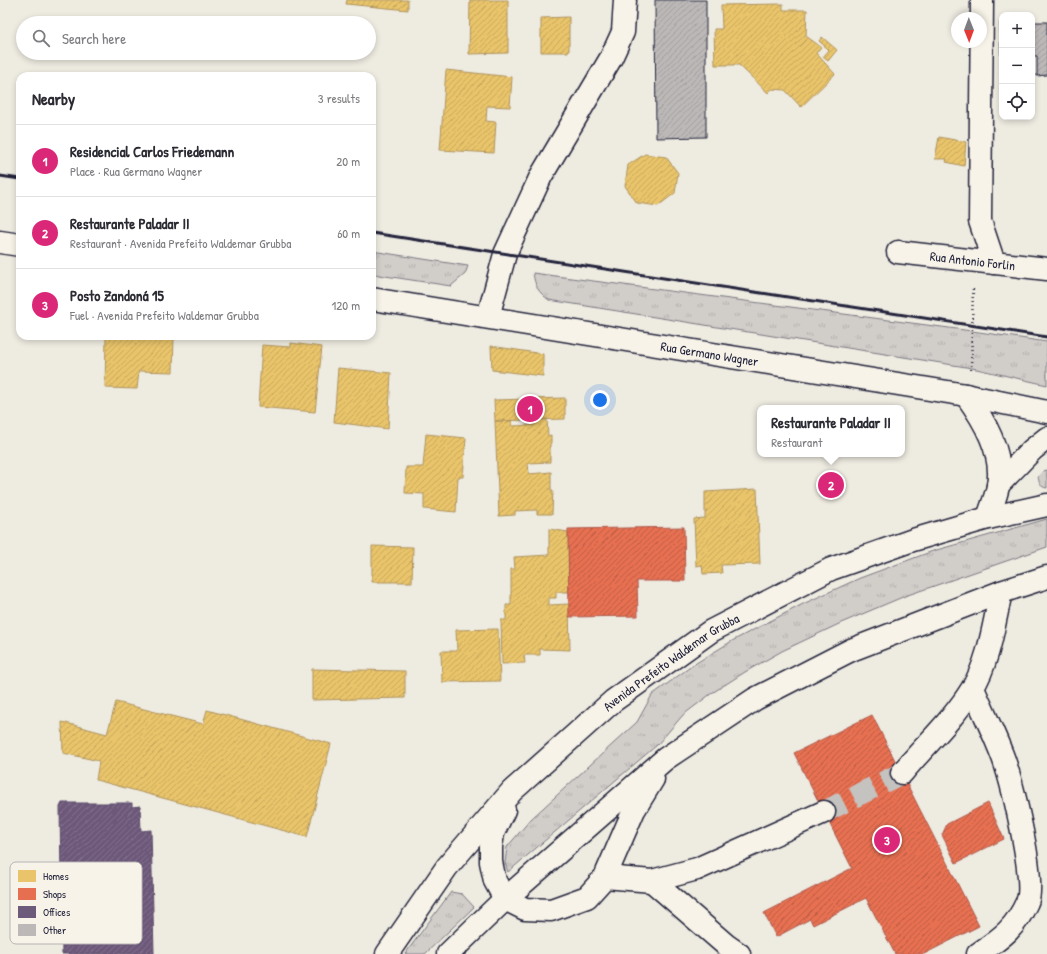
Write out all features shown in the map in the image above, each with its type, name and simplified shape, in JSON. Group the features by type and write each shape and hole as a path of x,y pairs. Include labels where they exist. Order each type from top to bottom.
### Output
{"main road":[{"path":"488,317 505,254 541,176 611,58 623,32 624,0"},
{"path":"982,0 980,221 984,262"},
{"path":"0,242 16,244"},
{"name":"Rua Antonio Forlin","path":"898,252 1047,269"},
{"name":"Rua Germano Wagner","path":"376,300 963,394 1047,412"},
{"path":"963,394 981,416 992,439 998,464 998,485 988,518"},
{"path":"998,485 1032,450 1047,438"},
{"name":"Avenida Prefeito Waldemar Grubba","path":"387,954 447,867 512,791 613,701 711,631 831,569 913,540 988,518 1047,505"},
{"path":"448,954 505,899 665,759 755,698 844,654 1001,592 1047,577"},
{"path":"902,773 926,744 948,722 973,688 987,652 1001,592"},
{"path":"973,688 1004,761 1029,866 1028,901 1009,932 978,954"},
{"path":"512,791 493,833 491,862 495,881 505,899 525,909 551,910 587,897 606,877 634,810 665,759"},
{"path":"606,877 652,881 697,869 824,812"},
{"path":"652,881 726,945 739,954"}],"path":[{"path":"963,394 972,368 984,262"}],"green space":[{"path":"376,252 468,266 465,274 451,286 376,275"},
{"path":"533,273 1047,342 1047,385 972,368 549,300 538,288"},
{"path":"1047,470 1047,488 1040,484 1038,476 1043,471"},
{"path":"1047,519 1047,547 905,596 841,623 782,651 712,693 683,715 657,745 508,872 505,863 507,847 531,819 637,722 652,695 693,665 732,641 803,604 860,578 933,551"},
{"path":"451,892 462,894 474,907 425,954 405,954"}],"building: Homes":[{"path":"347,0 408,0 408,10 346,4"},
{"path":"470,0 508,0 508,53 469,54"},
{"path":"783,4 783,10 807,10 806,36 821,47 816,53 835,74 801,107 785,90 772,89 768,93 739,65 715,65 714,29 722,29 721,5"},
{"path":"569,17 569,52 541,52 541,18"},
{"path":"822,37 837,50 828,61 823,57 829,50 819,41"},
{"path":"446,70 512,77 510,107 487,106 486,121 496,122 494,153 440,150"},
{"path":"939,137 966,142 964,166 946,162 947,159 935,159"},
{"path":"645,154 666,157 678,173 675,193 658,206 637,203 625,186 628,165"},
{"path":"106,340 174,340 173,372 139,371 137,389 105,388"},
{"path":"291,343 322,347 315,412 258,407 262,345 291,347"},
{"path":"491,346 543,354 543,376 492,370"},
{"path":"338,368 391,373 388,429 334,422"},
{"path":"565,398 565,419 495,421 494,400"},
{"path":"547,419 548,436 551,435 550,462 528,463 529,474 551,472 551,490 553,490 552,514 537,514 537,510 515,511 515,515 499,516 495,421 512,421 512,426 534,425 533,420"},
{"path":"426,434 466,438 463,477 458,477 456,512 424,509 424,494 405,493 406,467 423,467"},
{"path":"757,489 760,564 721,565 722,573 703,574 702,565 696,566 694,519 705,518 705,492"},
{"path":"549,529 568,532 569,592 556,592 556,598 549,598 549,605 569,604 570,650 540,649 540,655 524,655 525,663 502,664 501,620 506,620 506,605 511,605 511,569 515,569 514,557 549,555"},
{"path":"372,546 413,547 412,582 372,582"},
{"path":"498,629 500,681 442,682 441,651 457,651 456,630"},
{"path":"312,669 405,671 405,698 312,700"},
{"path":"116,702 203,724 207,710 331,744 307,837 96,780 99,761 63,753 62,722 107,734"}],"building: Shops":[{"path":"684,527 685,581 637,581 638,616 569,617 568,529"},
{"path":"872,715 979,926 924,954 895,954 866,898 813,925 810,919 776,937 764,913 852,868 794,753"},
{"path":"988,803 1004,839 956,863 942,835 947,824"}],"building: Offices":[{"path":"62,803 132,803 132,807 140,806 141,831 151,830 154,954 62,954 62,944 142,944 142,862 61,862 60,807"}],"building: Other":[{"path":"655,0 706,0 706,137 656,138"},
{"path":"1035,22 1047,22 1047,75 1037,76 1037,56 1035,56"}],"tunnel":[{"path":"824,812 902,773"}],"railway":[{"path":"0,176 16,178"},
{"path":"376,234 1047,337"}],"place":[{"name":"Residencial Carlos Friedemann","path":"530,409"},
{"name":"Restaurante Paladar II","path":"831,485"},
{"name":"Posto Zandoná 15","path":"887,840"}]}
